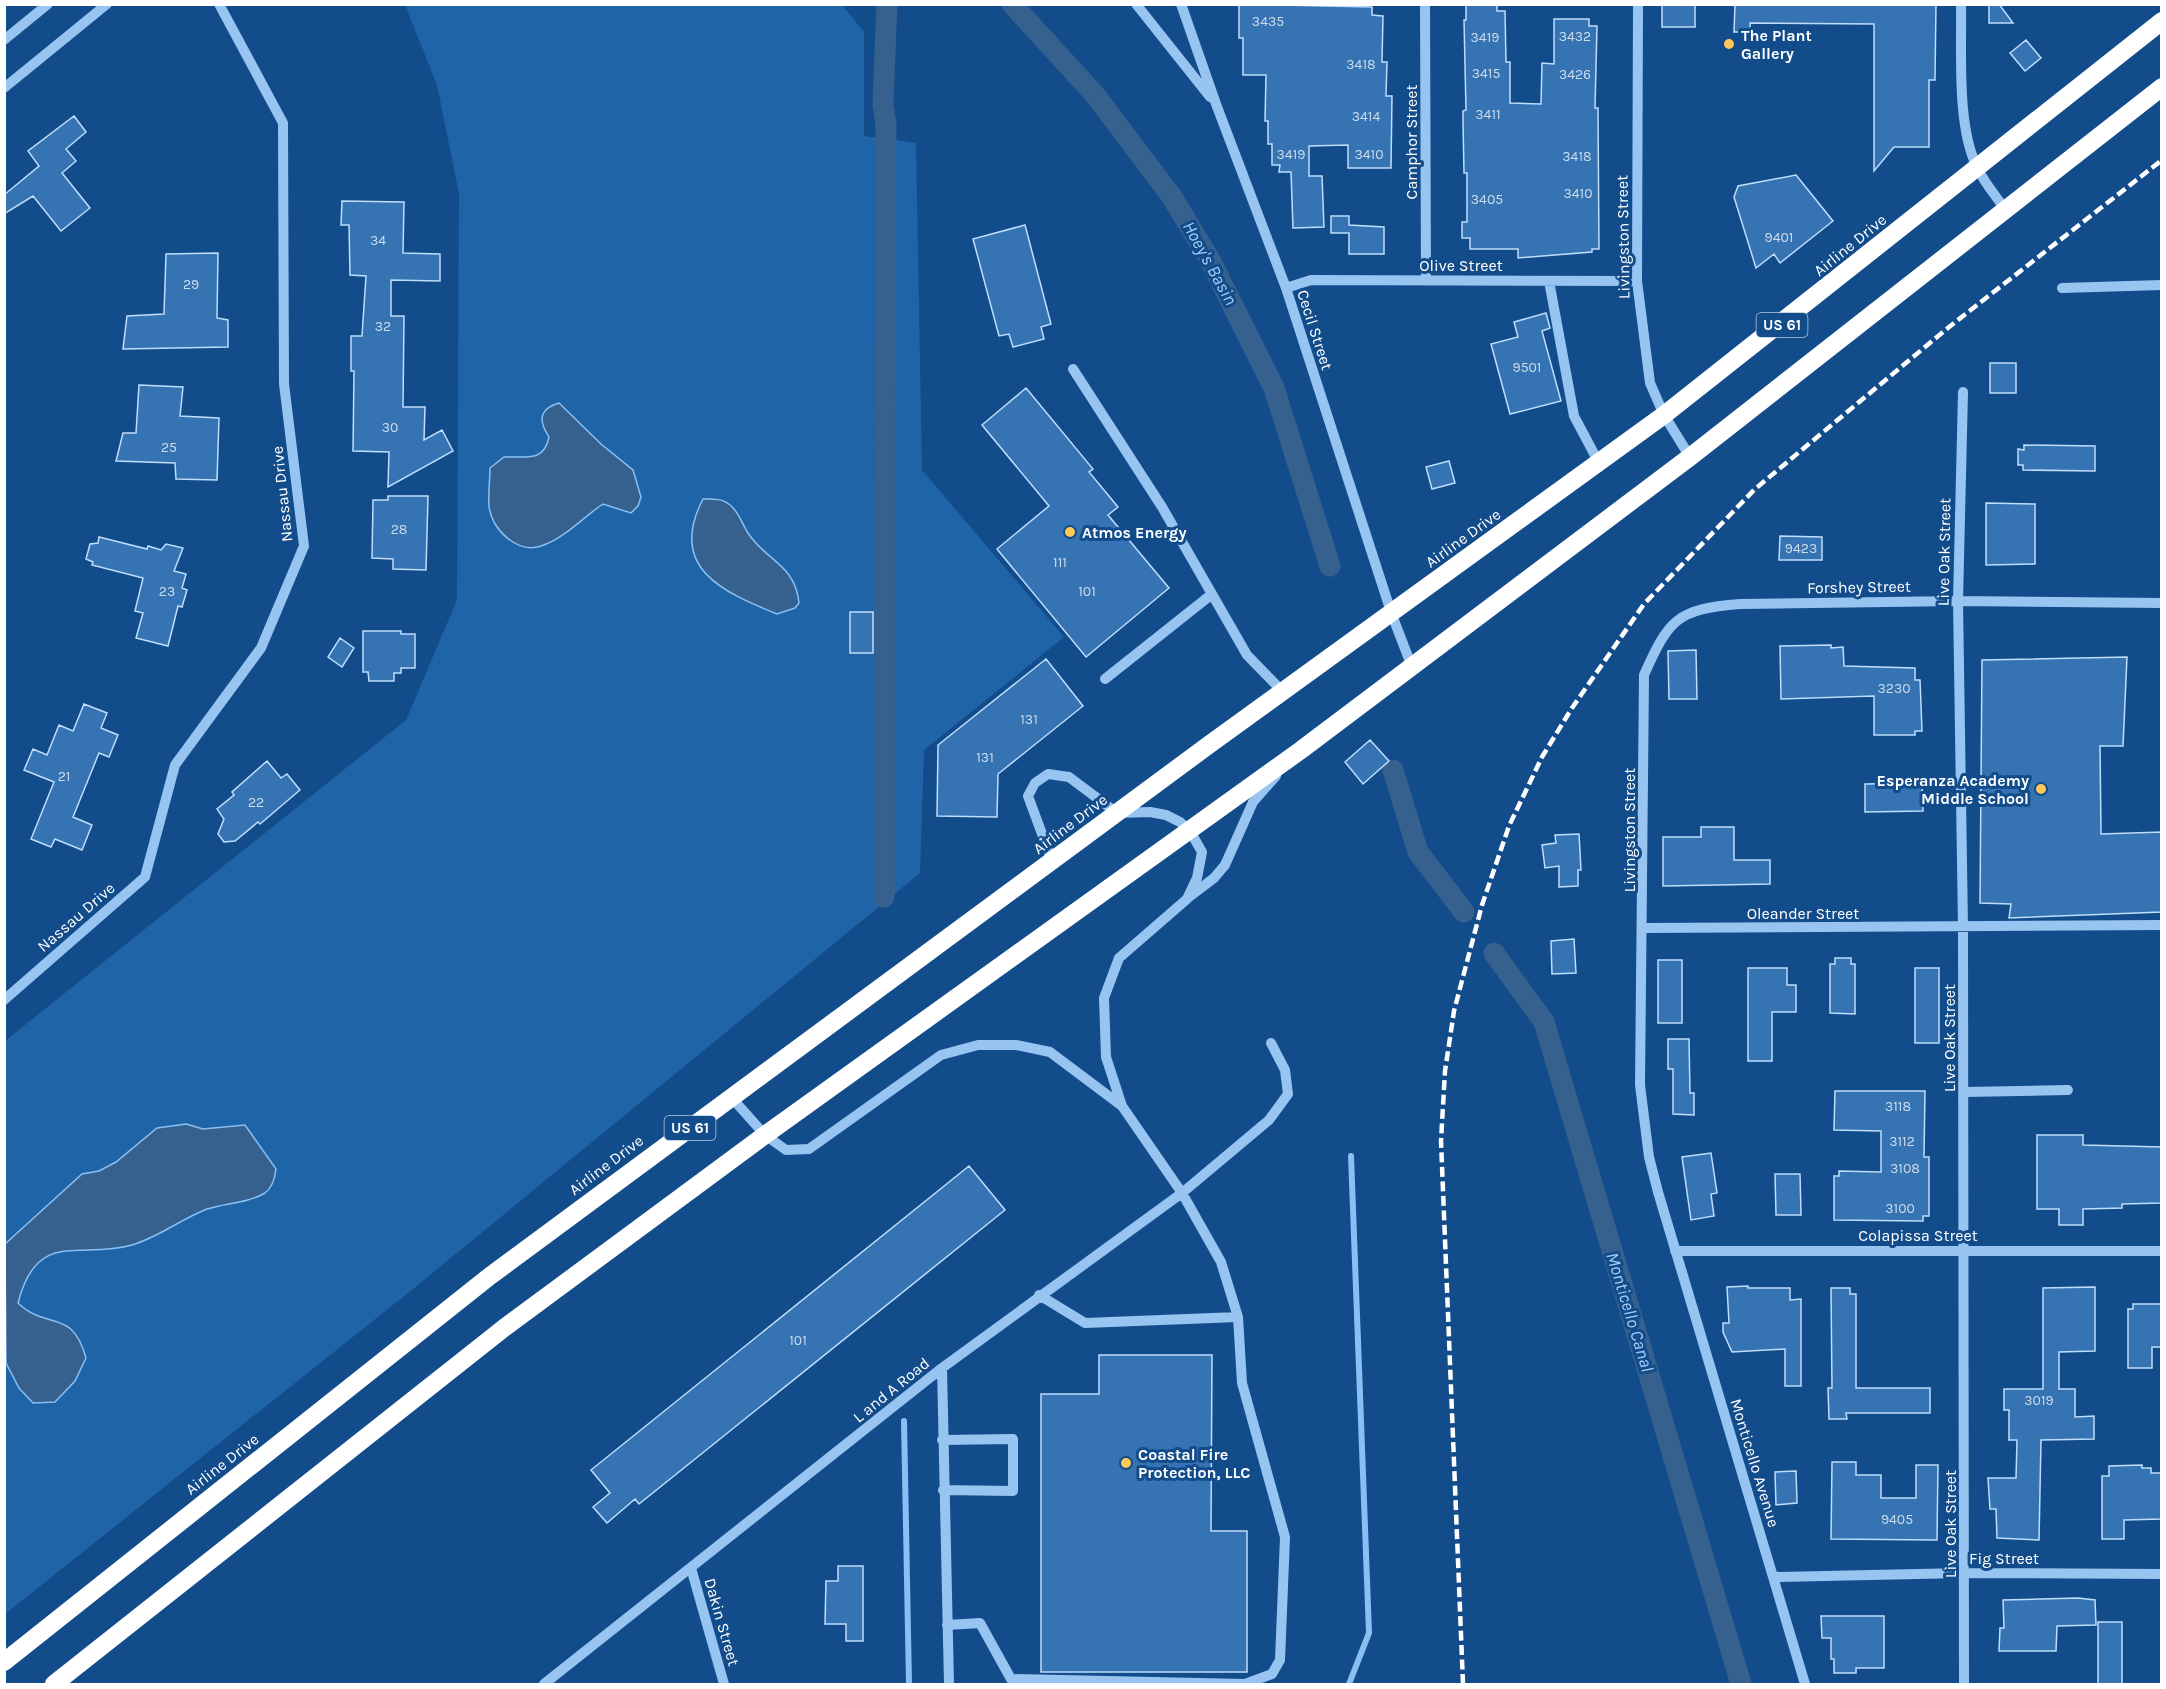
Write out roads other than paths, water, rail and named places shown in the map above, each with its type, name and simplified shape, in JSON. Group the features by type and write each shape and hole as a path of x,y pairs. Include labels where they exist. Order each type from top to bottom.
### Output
{"highway":[{"name":"Airline Drive","path":"4,1662 490,1276 1117,813 1664,415 2162,21"},
{"name":"US 61","path":"54,1684 504,1328 765,1135 1190,831 1412,667 1690,457 2162,87"}],"street":[{"path":"4,40 48,4"},
{"path":"4,88 106,4"},
{"name":"Nassau Drive","path":"4,1000 145,877 175,765 261,648 304,546 285,384 283,123 219,4"},
{"path":"1136,4 1216,104"},
{"name":"Cecil Street","path":"1181,4 1216,104 1286,288 1392,615 1412,667"},
{"name":"Camphor Street","path":"1425,4 1426,280"},
{"name":"Livingston Street","path":"1638,4 1637,281 1647,370 1664,415 1690,457"},
{"path":"1961,4 1962,95 1968,142 1977,168 2006,211"},
{"name":"Olive Street","path":"1286,288 1311,279 1637,281"},
{"path":"1549,281 1574,416 1599,463"},
{"path":"2062,288 2162,285"},
{"path":"1073,369 1162,507 1247,655 1283,692"},
{"name":"Live Oak Street","path":"1963,392 1958,601 1965,1250 1964,1684"},
{"path":"1105,679 1212,594"},
{"name":"Forshey Street","path":"1670,626 1688,613 1704,607 1740,604 1958,601 2162,603"},
{"name":"Livingston Street","path":"1641,1041 1644,675 1658,643 1670,626"},
{"path":"947,1625 980,1623 1011,1678 1245,1684 1272,1674 1280,1660 1285,1537 1242,1383 1238,1317 1221,1262 1182,1193 1122,1106 1106,1057 1104,998 1119,958 1214,878 1226,865 1253,802 1301,750"},
{"path":"1052,861 1028,796 1035,783 1048,774 1068,777 1117,813 1166,815 1180,822 1190,831 1203,852 1197,878 1187,899"},
{"name":"Oleander Street","path":"1643,928 1963,928 2162,925"},
{"name":"Monticello Avenue","path":"1641,1041 1640,1085 1646,1137 1658,1192 1805,1684"},
{"name":"L and A Road","path":"544,1684 942,1368 1039,1295 1182,1193 1269,1120 1288,1094 1285,1070 1270,1043"},
{"path":"731,1097 765,1135 786,1150 809,1149 941,1055 978,1046 1016,1045 1050,1052 1122,1106"},
{"path":"1964,1092 2068,1090"},
{"name":"Colapissa Street","path":"1675,1251 2162,1251"},
{"path":"1039,1295 1085,1323 1238,1317"},
{"path":"942,1368 949,1684"},
{"path":"942,1440 1013,1439 1013,1491 943,1490"},
{"name":"Dakin Street","path":"692,1568 724,1684"},
{"name":"Fig Street","path":"1774,1577 1965,1573 2162,1574"}],"waterway":[{"path":"884,897 886,124 883,104 887,4"},
{"name":"Hoey's Basin","path":"1012,4 1096,96 1172,197 1210,260 1274,388 1330,566"},
{"path":"1393,770 1418,852 1464,912"},
{"name":"Monticello Canal","path":"1494,953 1544,1022 1741,1684"},
{"path":"1349,1684 1369,1633 1351,1156"},
{"path":"904,1421 909,1684"}],"railway":[{"path":"1463,1684 1441,1141 1445,1071 1454,1011 1482,905 1509,826 1542,757 1572,708 1644,604 1755,489 1949,327 2162,160"}],"place":[{"name":"The Plant Gallery","path":"1729,44"},
{"name":"Atmos Energy","path":"1070,532"},
{"name":"Esperanza Academy Middle School","path":"2041,789"},
{"name":"Coastal Fire Protection, LLC","path":"1126,1463"}]}
